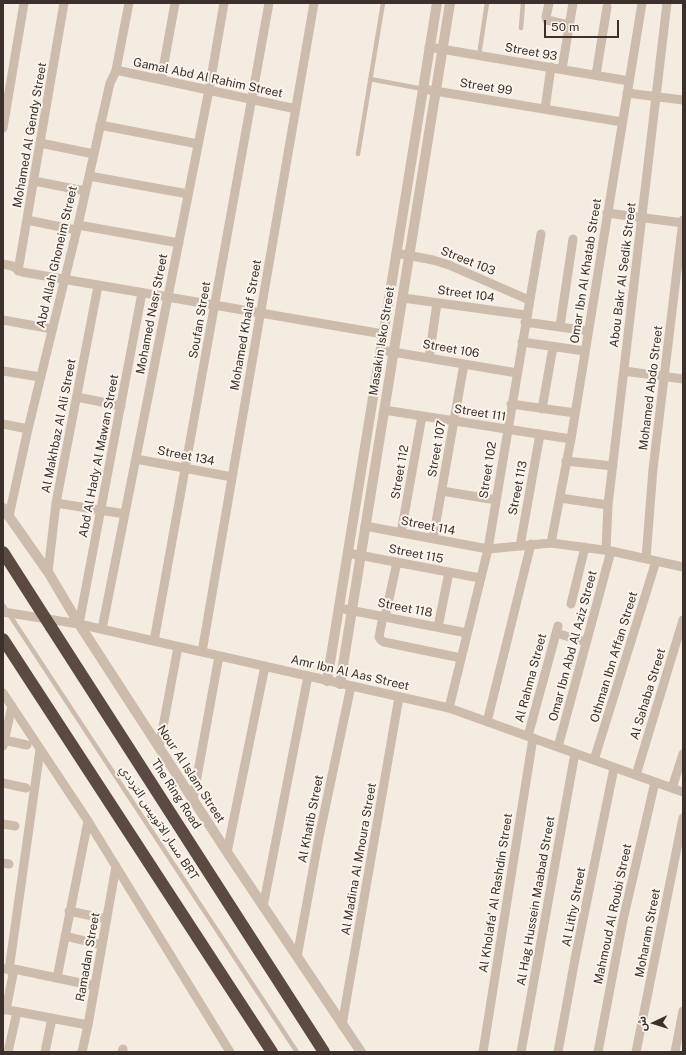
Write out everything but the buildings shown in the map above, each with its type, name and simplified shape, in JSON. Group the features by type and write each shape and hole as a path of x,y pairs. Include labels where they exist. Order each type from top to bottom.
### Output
{"highway":[{"name":"The Ring Road","path":"3,552 324,1052"},
{"path":"3,639 272,1052"}],"street":[{"path":"3,128 24,3"},
{"name":"Mohamed Al Gendy Street","path":"18,271 64,3"},
{"name":"Abd Allah Ghoneim Street","path":"6,512 28,429 77,228 110,83 116,70 128,3"},
{"path":"161,80 175,3"},
{"name":"Mohamed Nasr Street","path":"102,629 209,90 224,3"},
{"name":"Soufan Street","path":"154,641 268,3"},
{"name":"Mohamed Khalaf Street","path":"202,652 314,3"},
{"name":"Masakin Isko Street","path":"327,681 437,3"},
{"name":"Masakin Isko Street","path":"340,684 450,3"},
{"path":"549,3 546,17 547,20 569,25"},
{"path":"562,69 573,3"},
{"name":"Omar Ibn Al Khatab Street","path":"551,542 571,439 642,3"},
{"name":"Abou Bakr Al Sedik Street","path":"609,551 608,505 667,3"},
{"path":"596,75 607,8"},
{"name":"Street 93","path":"430,47 629,81"},
{"path":"545,109 551,67"},
{"name":"Gamal Abd Al Rahim Street","path":"116,70 296,109"},
{"name":"Street 99","path":"423,89 622,122"},
{"path":"627,93 683,100"},
{"path":"100,125 198,144"},
{"path":"40,143 94,154"},
{"path":"89,176 188,194"},
{"path":"34,181 85,191"},
{"path":"607,213 642,218 682,228"},
{"path":"27,220 179,243"},
{"name":"Mohamed Abdo Street","path":"646,558 653,469 683,220"},
{"name":"Street 102","path":"449,708 488,549 511,404 541,234"},
{"path":"560,326 573,239"},
{"name":"Street 103","path":"396,253 433,260 449,265 529,300"},
{"path":"3,264 12,266 18,271 64,280 383,334"},
{"name":"Al Makhbaz Al Ali Street","path":"48,572 56,503 98,286"},
{"name":"Abd Al Hady Al Mawan Street","path":"79,624 142,293"},
{"name":"Street 104","path":"402,298 526,318 560,326 588,330"},
{"path":"429,358 437,303"},
{"path":"3,320 52,330"},
{"path":"522,342 585,351"},
{"path":"542,408 553,347"},
{"name":"Street 106","path":"381,350 517,373"},
{"name":"Street 107","path":"433,539 464,364"},
{"path":"3,371 40,377"},
{"path":"624,371 683,379"},
{"path":"76,397 120,406"},
{"path":"511,404 575,413"},
{"name":"Street 111","path":"384,410 571,439"},
{"name":"Street 112","path":"401,533 422,416"},
{"path":"3,424 28,429"},
{"name":"Street 113","path":"520,546 540,434"},
{"name":"Street 134","path":"136,459 232,477"},
{"path":"566,461 613,466"},
{"path":"362,465 375,468"},
{"path":"442,491 496,500"},
{"path":"560,498 608,505"},
{"path":"56,503 125,514"},
{"name":"Nour Al Islam Street","path":"6,512 48,572 79,624 159,748 361,1052"},
{"name":"Street 114","path":"365,526 488,549 551,542 646,558 683,567"},
{"path":"487,722 531,544"},
{"path":"571,604 585,547"},
{"name":"Omar Ibn Abd Al Aziz Street","path":"558,747 609,551"},
{"name":"Street 115","path":"348,553 480,578"},
{"name":"Othman Ibn Affan Street","path":"594,760 656,561"},
{"path":"397,562 379,637 384,642 461,658"},
{"path":"438,627 449,572"},
{"name":"Street 118","path":"339,608 467,633"},
{"name":"Amr Ibn Al Aas Street","path":"3,612 79,624 449,708 683,792"},
{"name":"Al Sahaba Street","path":"636,775 683,620"},
{"name":"Al Rahma Street","path":"530,737 557,630 586,642"},
{"path":"159,748 178,647"},
{"path":"193,799 219,656"},
{"path":"227,852 265,666"},
{"path":"263,906 308,676"},
{"name":"Al Khatib Street","path":"297,957 319,836 351,686"},
{"path":"3,693 88,821 230,1052"},
{"name":"Al Madina Al Mnoura Street","path":"342,1025 399,697"},
{"path":"12,706 5,725 4,743 27,745"},
{"name":"Al Kholafa' Al Rashdin Street","path":"483,1052 530,737"},
{"path":"40,750 4,1010 88,1025"},
{"name":"Al Hag Hussein Maabad Street","path":"521,1052 575,753"},
{"path":"672,788 683,754"},
{"name":"Al Lithy Street","path":"558,1052 614,768"},
{"name":"Mahmoud Al Roubi Street","path":"598,1052 623,920 655,782"},
{"path":"3,783 26,788"},
{"name":"Moharam Street","path":"636,1052 683,818"},
{"path":"57,978 69,911 88,821"},
{"path":"3,824 15,826"},
{"name":"Ramadan Street","path":"82,1052 116,866"},
{"path":"69,911 107,919"},
{"path":"65,936 102,945"},
{"path":"9,969 95,986"},
{"path":"675,1052 683,1011"},
{"path":"8,1052 17,1012"},
{"path":"45,1052 52,1018"}],"lane":[{"path":"358,154 383,3"},
{"path":"479,55 487,3"},
{"path":"521,28 523,3"},
{"path":"370,79 423,89"},
{"name":"مسار الاتوبيس الترددي BRT","path":"3,605 297,1052"}]}
